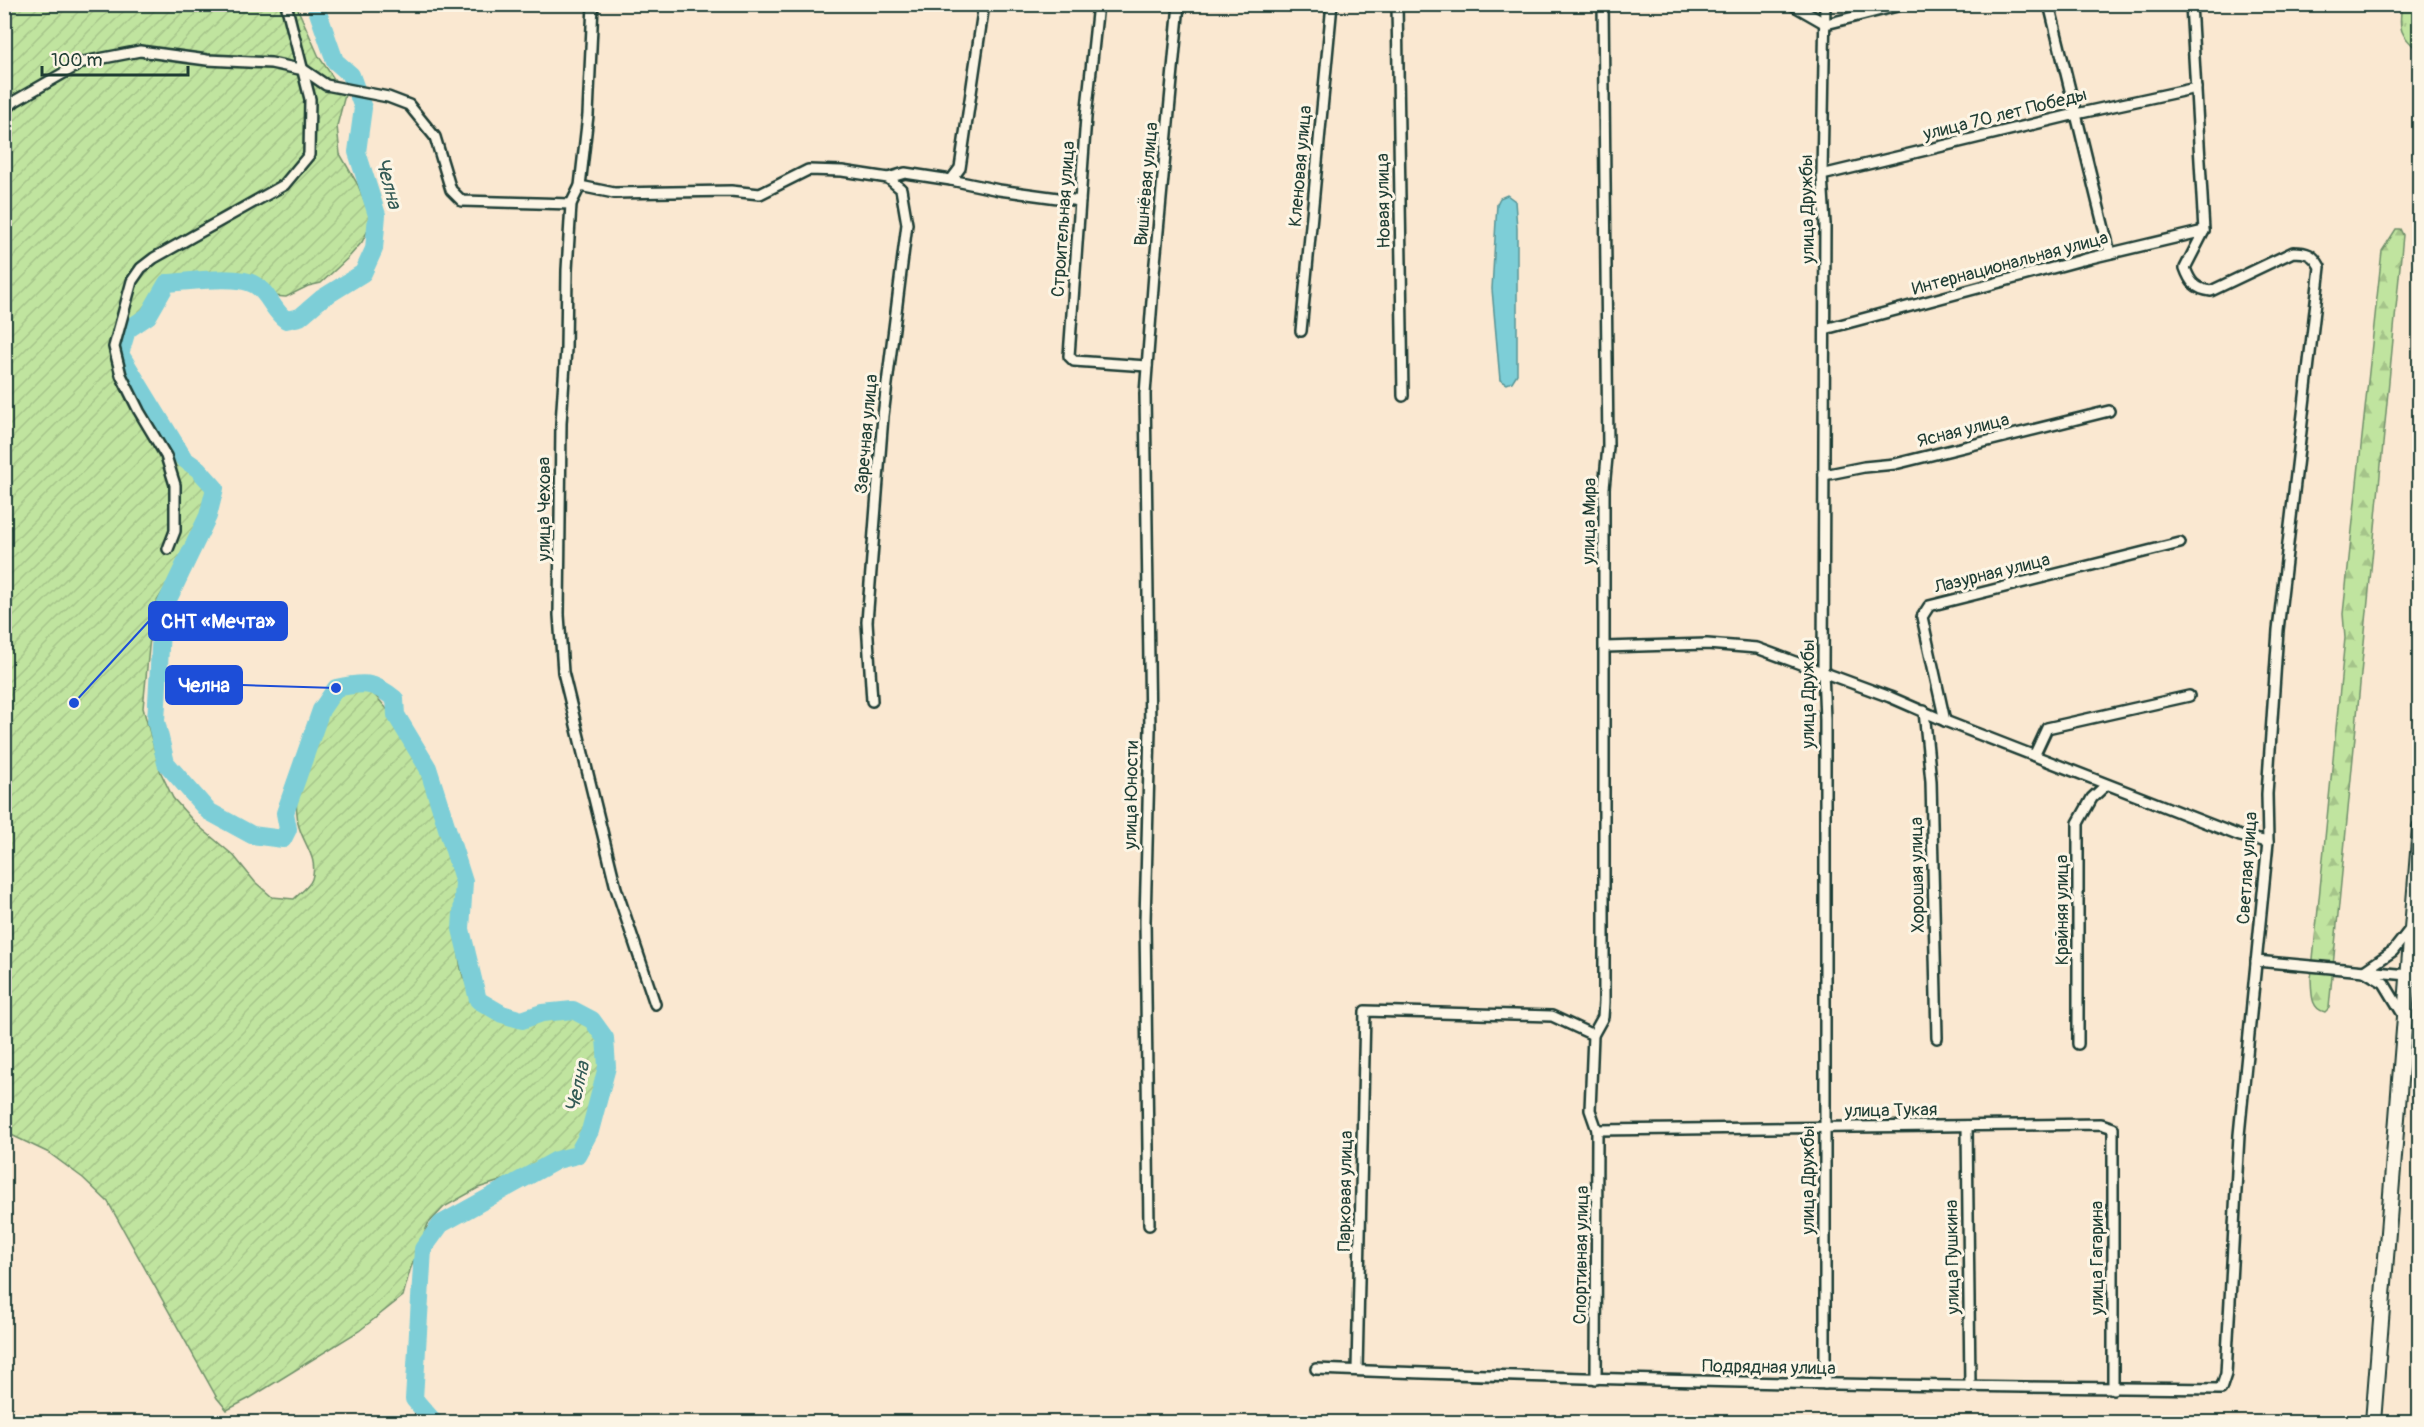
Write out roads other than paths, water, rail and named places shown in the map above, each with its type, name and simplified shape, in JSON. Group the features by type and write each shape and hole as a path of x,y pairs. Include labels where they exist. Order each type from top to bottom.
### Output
{"main road":[{"path":"2373,1422 2420,827"}],"street":[{"path":"168,549 175,531 175,485 166,456 121,375 114,347 129,292 137,274 154,258 284,185 309,155 310,99 286,4"},
{"name":"улица Чехова","path":"593,4 588,115 580,186 571,204 561,423 559,615 564,672 616,888 655,1004"},
{"path":"951,180 960,168 984,4"},
{"name":"Строительная улица","path":"1098,4 1080,201 1071,359 1147,366"},
{"name":"Вишнёвая улица","path":"1147,366 1179,4"},
{"name":"Кленовая улица","path":"1301,331 1332,4"},
{"name":"Новая улица","path":"1397,4 1403,396"},
{"name":"улица Мира","path":"1593,1035 1603,1017 1604,1002 1604,488 1608,447 1603,4"},
{"path":"1791,4 1826,24 1905,4"},
{"name":"улица Дружбы","path":"1825,4 1822,175 1826,224 1823,671 1825,720 1825,1384"},
{"path":"2049,4 2110,253"},
{"path":"2191,4 2204,231"},
{"path":"4,111 15,101 83,62 140,51 207,60 271,63 304,70 326,85 388,97 410,105 435,137 451,190 462,201 571,204"},
{"name":"улица 70 лет Победы","path":"1822,175 2076,114 2196,88"},
{"path":"580,186 614,193 731,191 760,194 808,170 842,171 888,178 905,173 999,190 1080,201"},
{"name":"Заречная улица","path":"872,700 867,622 883,416 908,224 901,189 888,178"},
{"name":"Интернациональная улица","path":"1825,329 2110,253 2204,231"},
{"name":"Светлая улица","path":"2204,231 2185,268 2189,280 2199,290 2211,291 2293,252 2306,252 2314,257 2319,267 2312,349 2278,630 2267,794 2268,842 2239,1135 2226,1374 2221,1389"},
{"name":"улица Юности","path":"1147,366 1145,394 1150,729 1145,921 1149,1225"},
{"name":"Ясная улица","path":"1824,475 1864,466 1895,464 2109,411"},
{"name":"Лазурная улица","path":"1945,721 1922,617 1929,606 2180,543"},
{"path":"1605,647 1707,644 1757,648 1823,671 2106,785 2240,836 2268,842"},
{"path":"2034,756 2047,728 2189,696"},
{"name":"Хорошая улица","path":"1924,711 1931,781 1937,1038"},
{"name":"Крайняя улица","path":"2078,1044 2078,823 2091,798 2106,785"},
{"path":"2364,971 2393,951 2411,928"},
{"path":"2256,961 2408,975"},
{"path":"2364,971 2384,983 2404,1016"},
{"name":"Парковая улица","path":"1358,1370 1365,1011 1552,1016 1593,1035"},
{"name":"Спортивная улица","path":"1593,1035 1590,1110 1598,1130 1596,1379"},
{"name":"улица Тукая","path":"1598,1130 2101,1124 2113,1128"},
{"name":"улица Пушкина","path":"1967,1126 1970,1387"},
{"name":"улица Гагарина","path":"2113,1128 2113,1389"},
{"name":"Подрядная улица","path":"1316,1369 1596,1379 1970,1387 2221,1389"}],"water":[{"path":"1507,195 1515,201 1517,228 1517,374 1512,382 1507,384 1500,380 1492,289 1497,204 1500,198"}],"waterway":[{"name":"Челна","path":"315,4 335,61 351,75 363,108 357,152 377,215 374,249 363,273 321,299 300,317 286,320 260,288 247,282 225,279 167,283 148,316 127,330 120,354 184,459 198,469 215,488 208,516 162,612 156,721 166,763 208,811 252,835 283,839 288,829 285,813 321,710 336,688 367,684 387,693 395,699 396,715 428,768 464,882 461,929 478,1000 502,1014 522,1020 542,1013 573,1010 592,1020 605,1038 607,1067 590,1131 577,1155 557,1160 441,1224 423,1249 414,1399 434,1422"}],"place":[{"name":"Челна","path":"336,688"},
{"name":"СНТ «Мечта»","path":"74,703"}]}
